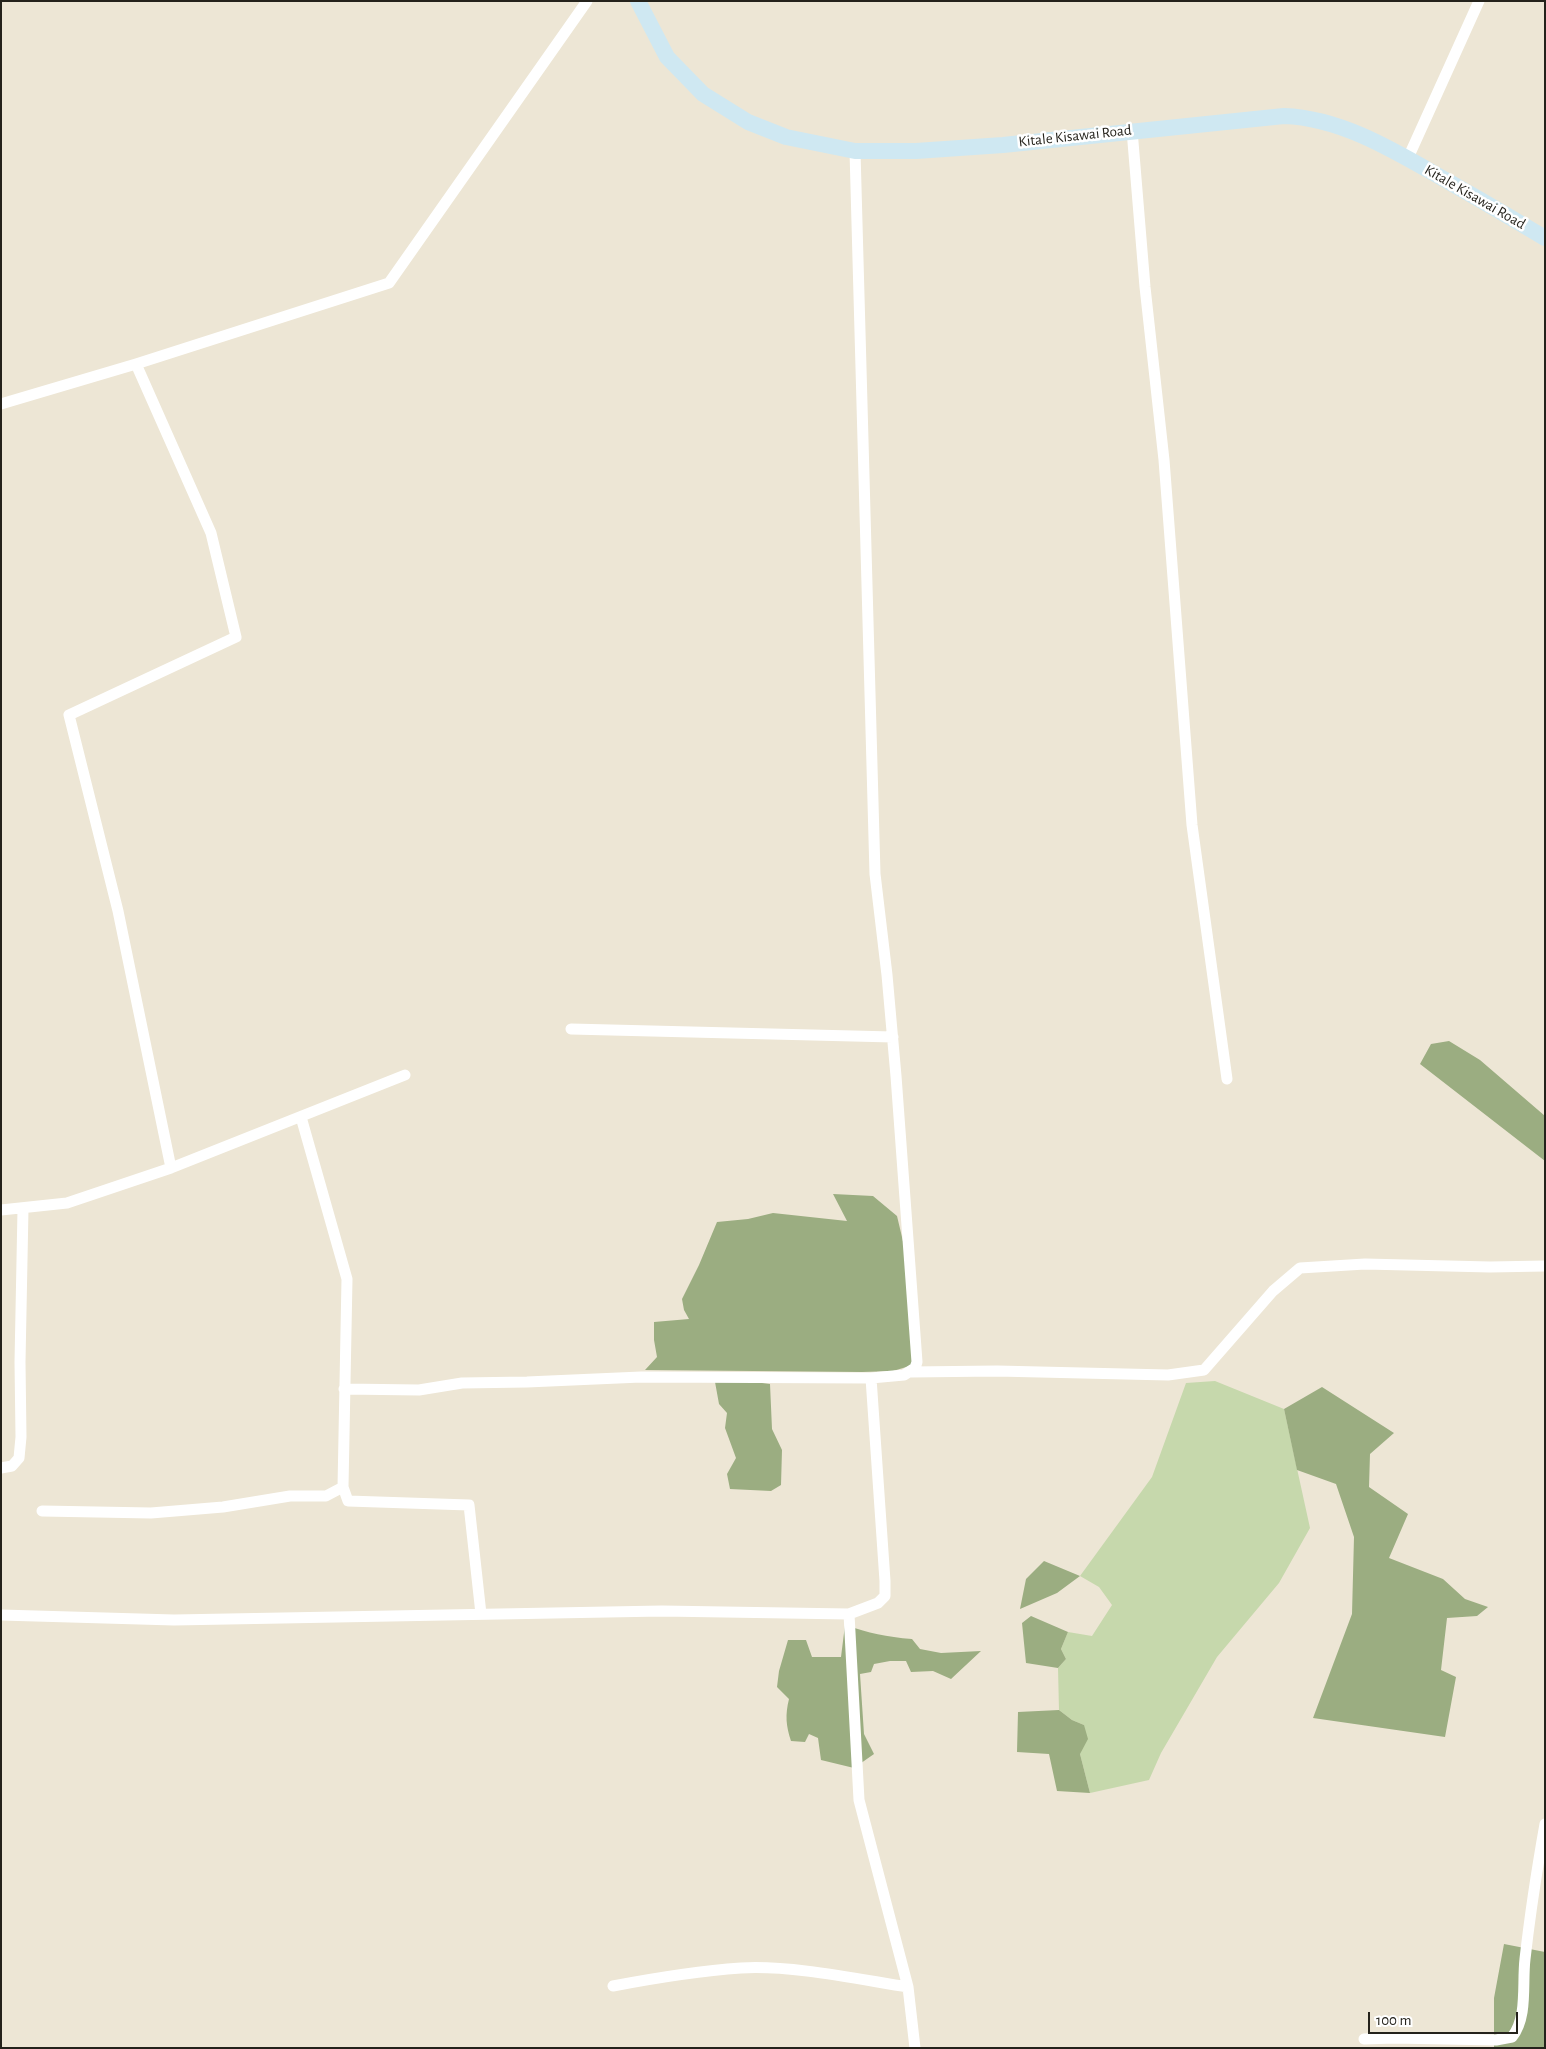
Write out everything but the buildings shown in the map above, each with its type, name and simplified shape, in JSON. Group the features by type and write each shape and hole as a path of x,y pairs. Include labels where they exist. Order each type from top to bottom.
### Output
{"street":[{"path":"1,404 136,364 389,283 587,1"},
{"name":"Kitale Kisawai Road","path":"638,1 667,57 689,81 717,104 748,122 786,137 855,150 916,151 1284,116 1301,116 1330,123 1378,143 1408,158 1545,238"},
{"path":"1408,158 1479,1"},
{"path":"1132,130 1145,286 1164,460 1192,825 1227,1079"},
{"path":"855,150 875,874 893,1037 917,1362 911,1372"},
{"path":"136,364 211,533 236,637 69,715 118,911 171,1168"},
{"path":"572,1029 893,1037"},
{"path":"1,1210 66,1203 171,1168 405,1075"},
{"path":"301,1117 347,1279 343,1487 348,1500 469,1506 481,1614"},
{"path":"1,1468 12,1466 19,1458 21,1444 23,1209"},
{"path":"344,1389 419,1390 462,1383 641,1377 872,1378 904,1375 911,1372 997,1371 1168,1375 1204,1370 1273,1291 1300,1268 1364,1264 1490,1267 1545,1266"},
{"path":"1,1615 174,1620 662,1611 849,1614 878,1603 884,1596 885,1581 872,1378"},
{"path":"42,1511 151,1513 224,1507 290,1496 326,1496 343,1487"},
{"path":"849,1614 859,1800 908,1987 915,2048"},
{"path":"1364,2039 1496,2040 1512,2038 1518,2030 1521,2019 1525,1960 1545,1824"},
{"path":"613,1986 742,1968 793,1971 908,1987"}],"green space":[{"path":"1449,1041 1480,1060 1545,1116 1545,1161 1420,1064 1431,1044"},
{"path":"833,1194 873,1196 897,1216 906,1254 913,1365 893,1371 862,1372 645,1370 657,1357 654,1340 654,1322 689,1319 684,1310 682,1299 717,1222 748,1219 773,1213 847,1221"},
{"path":"1215,1381 1284,1409 1310,1528 1279,1583 1217,1657 1161,1753 1149,1780 1090,1793 1080,1754 1084,1725 1072,1720 1059,1710 1058,1668 1066,1659 1061,1649 1068,1632 1092,1636 1112,1605 1099,1587 1080,1576 1152,1477 1186,1383"},
{"path":"715,1382 770,1384 772,1429 782,1450 781,1485 771,1491 730,1489 727,1474 736,1458 725,1428 727,1413 719,1404"},
{"path":"1322,1387 1394,1433 1370,1454 1369,1487 1408,1514 1389,1558 1443,1579 1465,1599 1488,1607 1477,1616 1447,1618 1441,1670 1456,1677 1445,1737 1313,1718 1352,1614 1354,1537 1336,1484 1297,1470 1284,1409"},
{"path":"1044,1561 1080,1576 1057,1593 1020,1609 1026,1579"},
{"path":"1031,1616 1068,1632 1061,1649 1066,1659 1058,1668 1026,1663 1022,1623"},
{"path":"845,1625 878,1634 912,1639 920,1649 941,1653 981,1651 951,1679 933,1671 911,1672 906,1661 874,1664 871,1672 860,1674 864,1734 874,1754 854,1768 821,1760 818,1738 809,1734 805,1742 791,1741 787,1720 789,1699 777,1687 779,1671 788,1640 806,1640 812,1657 841,1657"},
{"path":"1059,1710 1072,1720 1084,1725 1088,1739 1080,1754 1090,1793 1057,1791 1049,1754 1017,1752 1018,1712"},
{"path":"1504,1944 1545,1952 1545,2048 1494,2048 1494,1998"}]}
